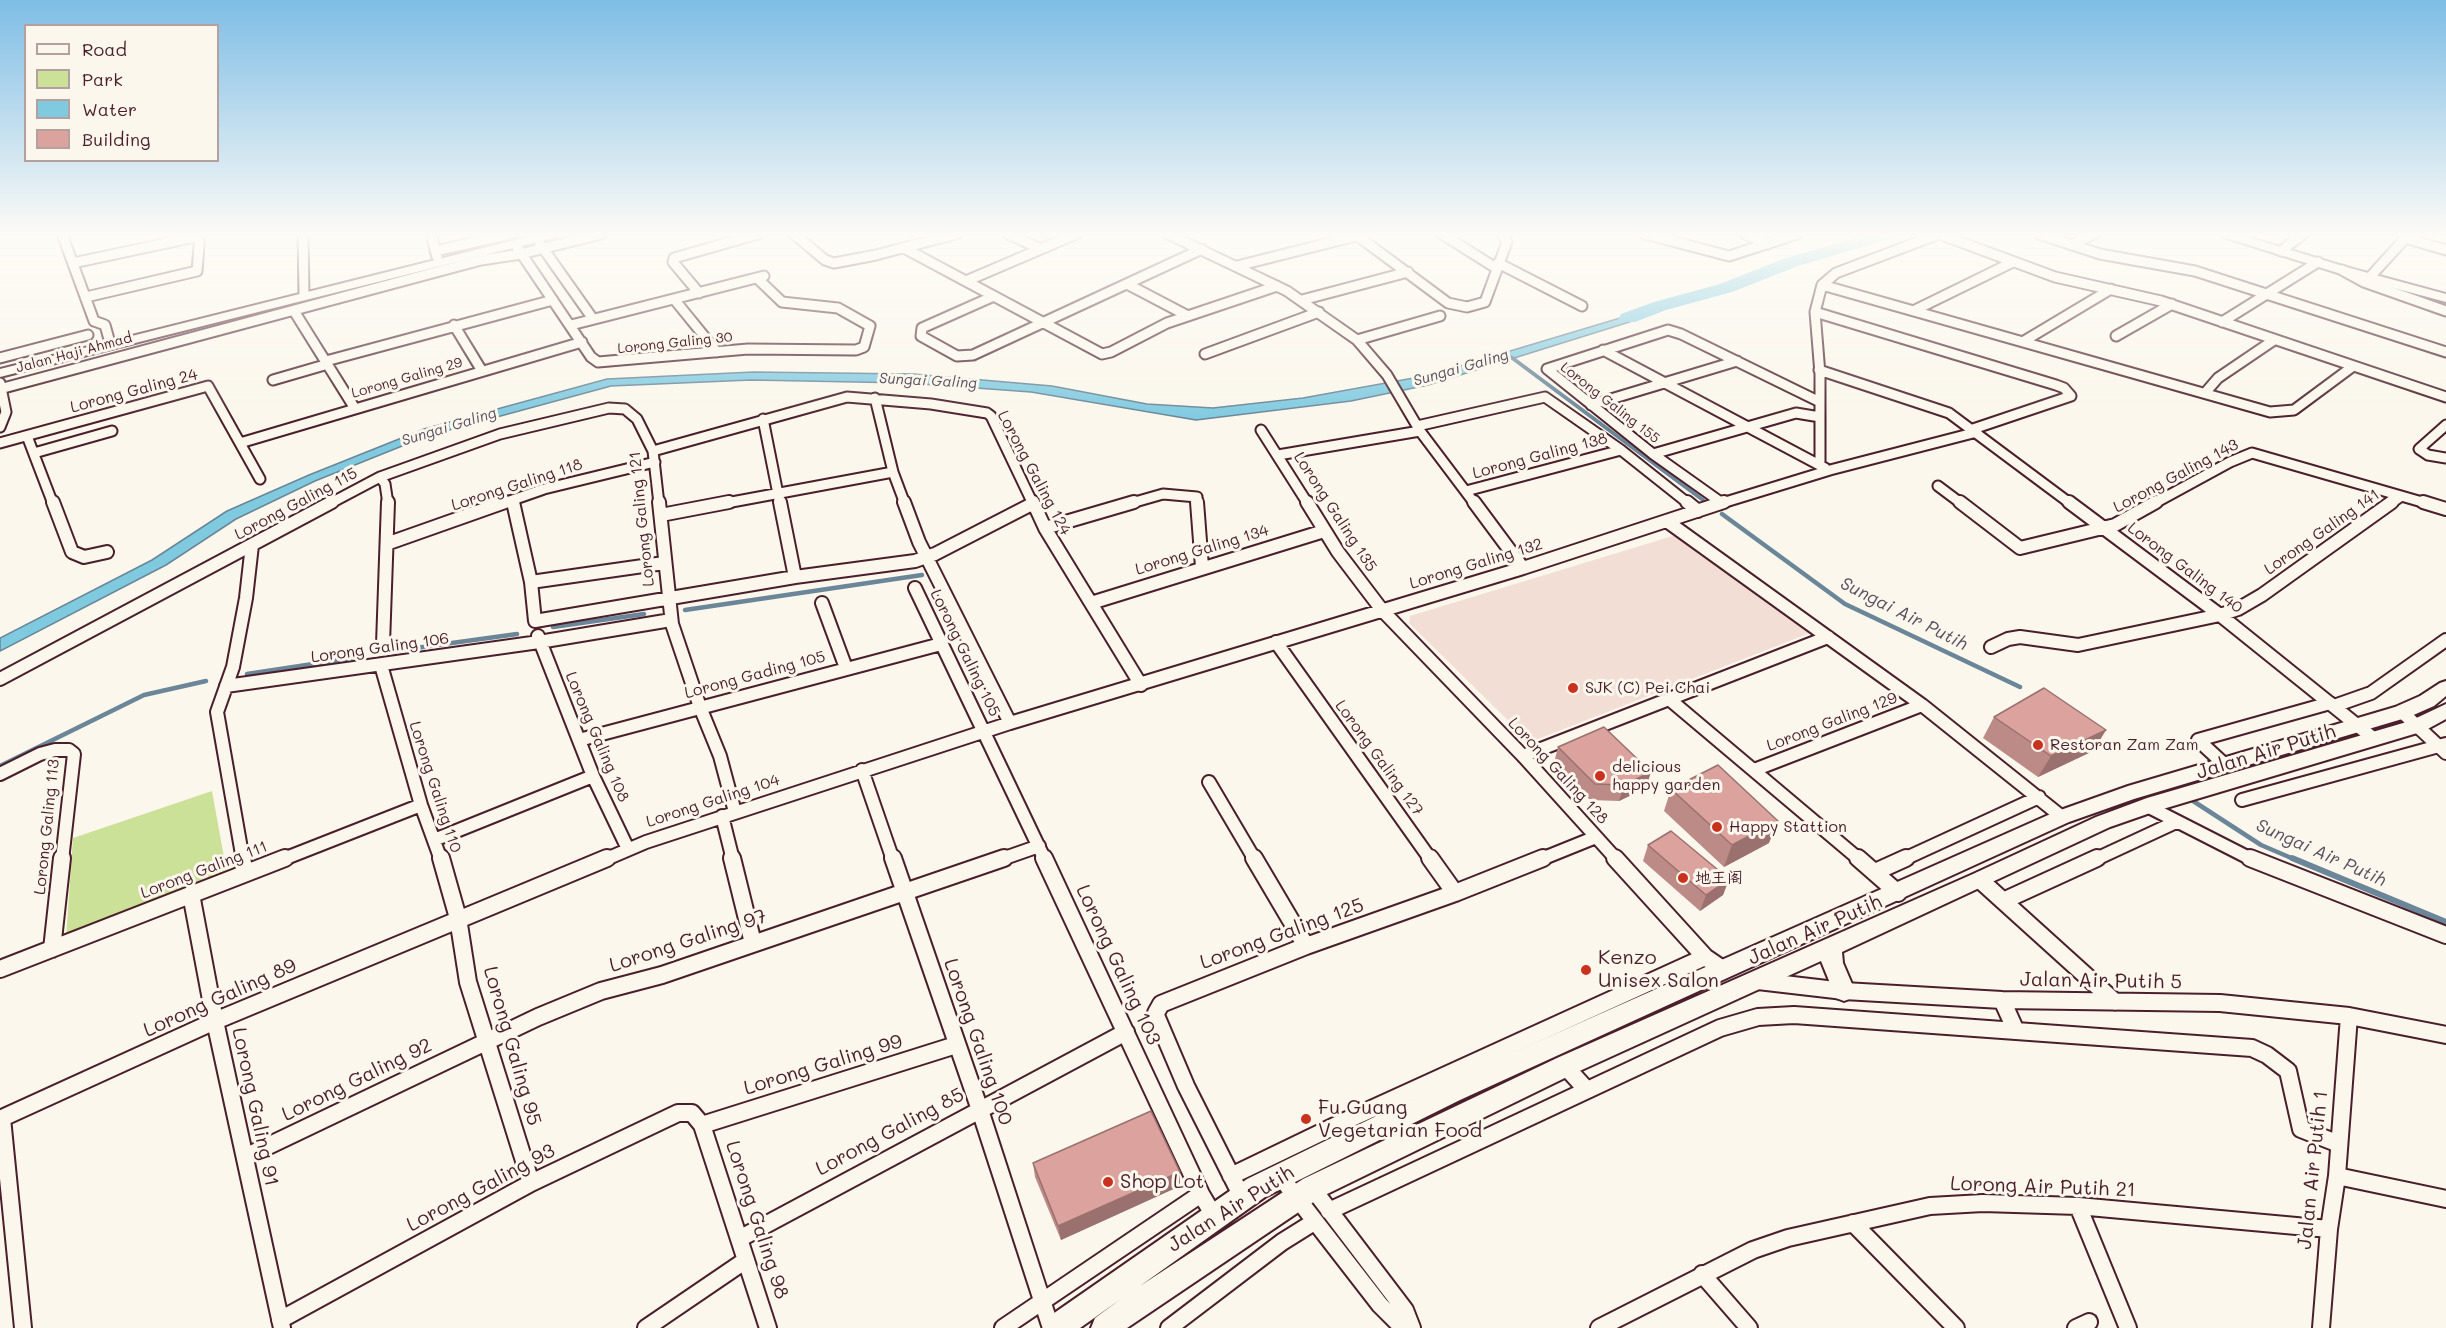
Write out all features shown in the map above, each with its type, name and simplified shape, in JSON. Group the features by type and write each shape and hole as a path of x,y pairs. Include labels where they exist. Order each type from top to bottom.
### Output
{"street":[{"path":"91,296 86,297 94,321"},
{"name":"Jalan Haji Ahmad","path":"0,373 89,342 110,343 300,296"},
{"name":"Jalan Haji Ahmad","path":"1,387 349,296"},
{"name":"Lorong Galing 30","path":"551,296 594,361 603,363 757,349 856,350 864,347 870,326 838,308 782,302 777,296"},
{"path":"577,296 593,319"},
{"path":"571,325 687,296"},
{"path":"1101,296 1042,323 973,355 957,356 924,339 920,333 922,328 994,296 1042,323 1102,354 1111,352 1159,326 1247,296"},
{"path":"1150,296 1188,316"},
{"path":"1295,296 1357,340 1387,375 1419,428 1523,568"},
{"path":"1302,300 1317,296"},
{"path":"1440,296 1453,306 1467,307 1485,302 1487,296"},
{"path":"1561,296 1582,306"},
{"path":"1819,296 1815,312 1825,468"},
{"path":"1863,296 2270,412 2294,410 2352,367"},
{"path":"1916,310 1944,296"},
{"path":"2024,341 2099,296"},
{"path":"2139,296 2172,304 2352,367 2446,397"},
{"path":"2222,322 2265,296"},
{"path":"2274,296 2446,352"},
{"path":"2403,296 2446,311"},
{"path":"674,299 717,352"},
{"path":"273,380 454,325 554,300"},
{"path":"2116,336 2172,304"},
{"path":"294,311 354,407"},
{"path":"1205,354 1319,312"},
{"name":"Lorong Galing 132","path":"985,732 1523,568 1668,522 1825,468 1975,430 2071,396 2064,388 2056,385 1815,312"},
{"path":"1357,340 1440,316"},
{"path":"94,321 105,325 110,343"},
{"path":"0,358 89,342 87,328 94,321"},
{"path":"454,325 482,371"},
{"name":"Lorong Galing 155","path":"1722,503 1653,454 1547,369 1668,330 1681,334 1820,402"},
{"path":"2205,393 2218,378 2274,340"},
{"name":"Lorong Galing 29","path":"240,443 354,407 582,342"},
{"path":"1603,350 1825,468"},
{"path":"1591,405 1737,361"},
{"name":"Lorong Galing 140","path":"1819,370 1942,409 1975,430 2220,615 2373,738"},
{"name":"Lorong Galing 24","path":"0,443 204,386 210,387 260,479"},
{"path":"0,427 6,412 1,387"},
{"path":"1278,455 1419,428 1545,397 1621,450 1698,511"},
{"name":"Lorong Galing 124","path":"653,451 763,419 848,398 875,398 987,413 991,416 1032,504 1141,684"},
{"path":"875,398 893,472 926,558 1010,723"},
{"name":"Lorong Galing 115","path":"0,679 381,477 500,434 590,411 609,408 625,409"},
{"name":"Lorong Galing 121","path":"625,409 637,419 653,451 661,515 667,600 671,620 700,707 720,756 753,943"},
{"path":"1653,454 1796,413 1820,417"},
{"path":"763,419 795,578"},
{"path":"2446,425 2420,447 2420,451 2446,458"},
{"name":"Lorong Galing 135","path":"1261,430 1324,531 1351,571 1382,610"},
{"path":"34,453 112,431"},
{"path":"27,436 72,552 84,557 107,552"},
{"name":"Lorong Galing 138","path":"1466,491 1621,450"},
{"name":"Lorong Galing 143","path":"1938,486 2020,548 2105,529 2230,462 2252,453 2400,497"},
{"name":"Lorong Galing 118","path":"389,543 512,500 578,480 655,462"},
{"path":"661,515 893,472"},
{"path":"381,477 388,494 389,543 382,644"},
{"path":"1046,528 1163,494 1197,497 1202,567"},
{"name":"Lorong Galing 141","path":"1992,647 2008,639 2020,638 2078,645 2220,615 2238,609 2262,595 2400,497 2446,509"},
{"path":"512,500 531,582 535,621 926,558 1032,504"},
{"path":"1668,522 1922,705 2062,817"},
{"name":"Lorong Galing 134","path":"1091,603 1324,531"},
{"path":"246,873 218,728 217,712 233,667 246,598 252,545"},
{"path":"531,582 664,563"},
{"name":"Lorong Galing 105","path":"915,588 985,732"},
{"path":"822,603 846,668"},
{"name":"Lorong Galing 128","path":"1382,610 1523,756 1715,964"},
{"name":"Lorong Galing 106","path":"226,686 381,665 671,620"},
{"path":"1523,756 1828,637"},
{"name":"Lorong Galing 108","path":"539,639 593,776 628,849"},
{"path":"2224,764 2198,740 2371,693 2446,640"},
{"name":"Lorong Galing 127","path":"1276,642 1455,892"},
{"name":"Lorong Gading 105","path":"579,740 941,644"},
{"name":"Lorong Galing 110","path":"381,665 421,804 458,918"},
{"name":"Jalan Air Putih","path":"1057,1328 1208,1205 1236,1186 1288,1172 1715,964 1898,893 2062,817 2128,793 2402,712 2427,701 2446,687"},
{"path":"1669,699 1898,893"},
{"name":"Lorong Galing 129","path":"1754,770 1922,705"},
{"name":"Jalan Air Putih","path":"1105,1328 1142,1300 1304,1193 1565,1066 1980,880 2103,822 2147,806 2417,726 2446,711"},
{"path":"2402,712 2444,747"},
{"name":"Lorong Galing 104","path":"458,918 628,849 862,770 985,732"},
{"name":"Lorong Galing 103","path":"985,732 1208,1205"},
{"path":"2242,800 2444,747"},
{"name":"Lorong Galing 113","path":"0,774 40,754 55,750 69,750 74,754 52,949"},
{"name":"Lorong Galing 100","path":"862,770 906,891 1051,1328"},
{"path":"434,840 593,776"},
{"path":"1209,782 1306,946"},
{"path":"1875,872 2039,797"},
{"name":"Lorong Galing 111","path":"0,969 421,804"},
{"path":"2147,806 2264,866 2446,935"},
{"path":"2003,901 2176,822"},
{"name":"Lorong Galing 125","path":"1236,1186 1186,1086 1157,1018 1158,1007 1169,999 1596,837"},
{"name":"Lorong Galing 97","path":"487,1041 610,987 662,975 1039,846"},
{"path":"1980,880 2115,1002"},
{"name":"Lorong Galing 91","path":"191,894 215,1022 281,1324"},
{"name":"Lorong Galing 89","path":"1,1118 215,1022 458,918"},
{"name":"Lorong Galing 95","path":"458,918 468,982 531,1183"},
{"path":"1831,946 1832,963 1844,991"},
{"path":"1236,1186 1345,1121 1715,964 1754,980"},
{"name":"Jalan Air Putih 5","path":"1754,980 1788,986 1844,991 2002,1000 2220,1003 2349,1016 2446,1035"},
{"path":"2002,1000 2016,1030"},
{"path":"1169,1328 1282,1242 1322,1216 1586,1089 1729,1026 1758,1017 1794,1015 2252,1048 2267,1055 2288,1071 2301,1129 2340,1144"},
{"name":"Jalan Air Putih 1","path":"2321,1328 2329,1229 2340,1144 2349,1016"},
{"name":"Lorong Galing 85","path":"739,1239 1126,1032"},
{"name":"Lorong Galing 92","path":"245,1157 487,1041"},
{"name":"Lorong Galing 99","path":"702,1125 956,1045"},
{"path":"1565,1066 1586,1089"},
{"name":"Lorong Galing 93","path":"281,1324 531,1183 678,1113 692,1113 702,1125"},
{"path":"1,1118 23,1328"},
{"name":"Lorong Galing 98","path":"702,1125 768,1328"},
{"path":"1288,1172 1322,1216 1405,1310 1412,1328"},
{"path":"2337,1176 2446,1199"},
{"name":"Lorong Air Putih 21","path":"1599,1328 1622,1323 1702,1274 1753,1250 1779,1241 1914,1208 1944,1204 2078,1206 2329,1229"},
{"path":"1003,1328 1041,1300 1208,1205"},
{"path":"2078,1206 2128,1328"},
{"path":"1322,1216 1380,1305 1403,1328"},
{"path":"1852,1223 1956,1328"},
{"path":"646,1328 746,1260"},
{"path":"1702,1274 1749,1328"}],"shaded area":[{"name":"SJK (C) Pei Chai","path":"1676,535 1810,633 1530,742 1409,623 1410,616"}],"green space":[{"path":"212,791 227,874 66,938 73,838"}],"water":[{"path":"1660,306 1639,319 1428,385 1351,401 1196,420 1031,392 907,383 751,380 611,386 427,436 315,481 236,519 166,565 0,651 0,638 152,560 227,511 424,429 607,379 753,372 913,374 1052,386 1147,404 1213,408 1303,398 1430,375"}],"building":[{"path":"2044,688 2106,730 2051,756 1994,717"},
{"path":"1604,727 1651,772 1624,785 1595,784 1558,747"},
{"path":"1718,765 1778,821 1732,845 1671,789"},
{"path":"1671,831 1729,879 1706,895 1648,845"},
{"name":"Shop Lot","path":"1151,1111 1180,1172 1058,1226 1033,1163"}],"waterway":[{"name":"Sungai Galing","path":"1628,318 1697,296"},
{"name":"Sungai Air Putih","path":"1511,357 1703,500"},
{"name":"Sungai Air Putih","path":"1722,514 1845,604 2020,687"},
{"path":"685,610 922,575"},
{"path":"553,627 644,614"},
{"path":"394,651 517,634"},
{"path":"247,674 359,657"},
{"path":"0,766 144,695 206,681"},
{"name":"Sungai Air Putih","path":"2190,799 2261,845 2296,860"},
{"name":"Sungai Air Putih","path":"2292,858 2446,922"}],"place":[{"name":"SJK (C) Pei Chai","path":"1573,688"},
{"name":"Restoran Zam Zam","path":"2038,745"},
{"name":"delicious happy garden","path":"1600,776"},
{"name":"Happy Stattion","path":"1717,827"},
{"name":"地王阁","path":"1683,878"},
{"name":"Kenzo Unisex Salon","path":"1586,970"},
{"name":"Fu Guang Vegetarian Food","path":"1306,1119"},
{"name":"Shop Lot","path":"1108,1182"}]}
